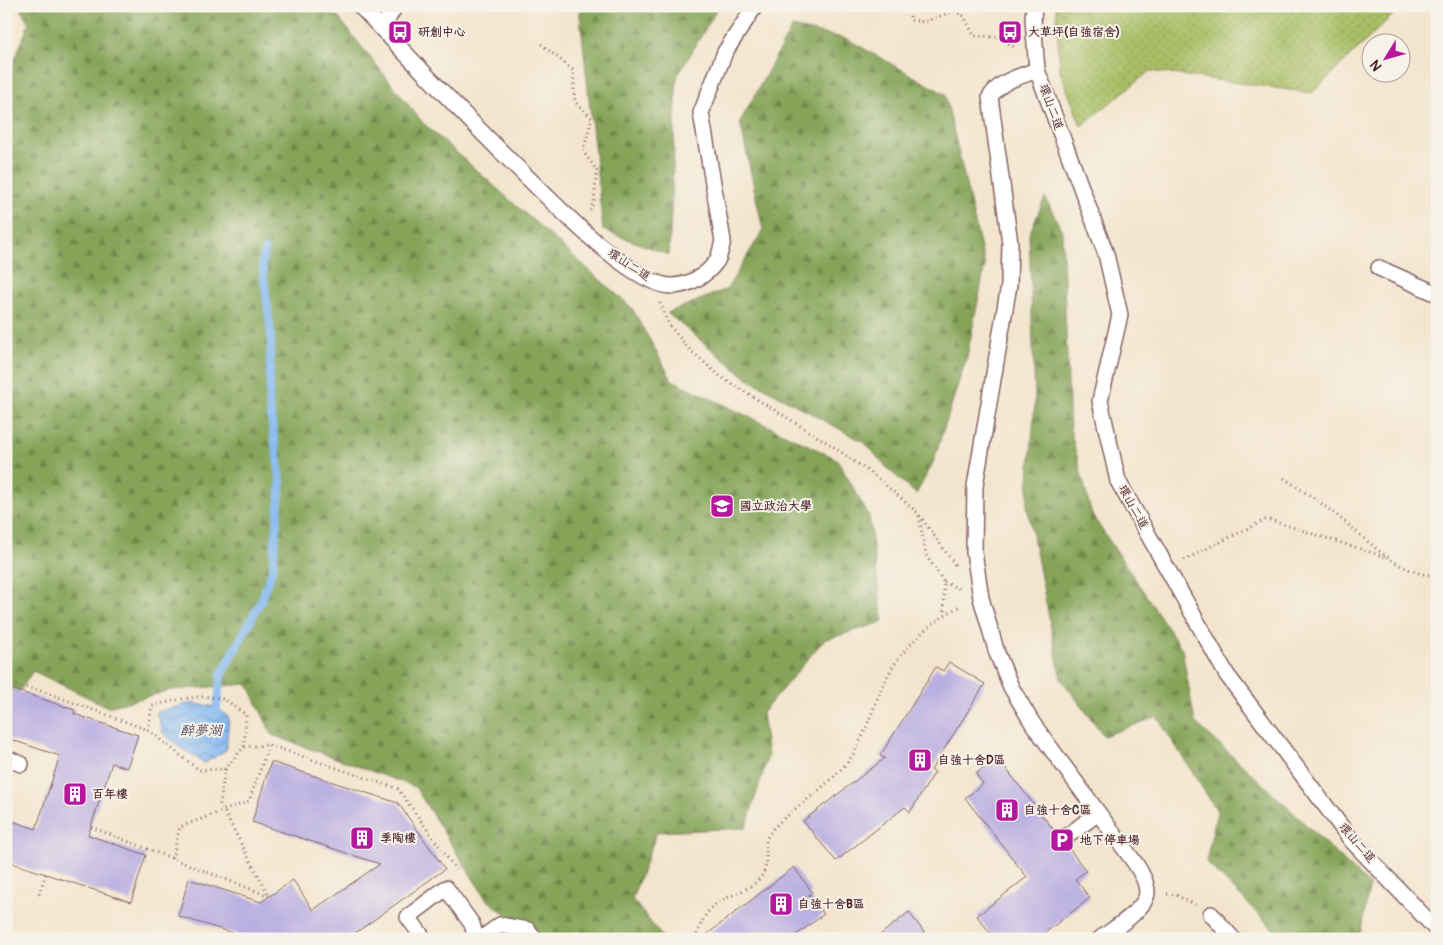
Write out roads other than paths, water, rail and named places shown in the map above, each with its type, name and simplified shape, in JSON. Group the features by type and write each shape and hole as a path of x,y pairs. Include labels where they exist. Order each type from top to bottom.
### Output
{"lane":[{"name":"環山二道","path":"360,6 476,128 579,228 620,261 651,280 670,286 686,284 703,276 717,261 723,241 701,113 725,52 755,6"},
{"path":"382,29 395,6"},
{"name":"環山二道","path":"1034,6 1033,19 1037,70 1106,254 1120,315 1100,402 1118,482 1227,675 1352,841 1437,930"},
{"path":"1037,70 1006,81 996,88 990,97 1010,243 1009,285 975,486 974,552 981,598 997,653 1012,687 1033,724 1136,863 1143,876 1147,894 1141,907 1100,939"},
{"path":"1379,268 1437,294"},
{"path":"6,758 21,764"},
{"path":"1062,840 1098,813"},
{"path":"424,939 408,916 446,888 472,924 476,939"},
{"path":"1211,914 1233,939"},
{"path":"481,939 500,925 528,930 535,939"}],"water":[{"name":"醉夢湖","path":"191,703 217,707 229,718 226,750 205,763 181,748 163,733 156,712"}],"waterway":[{"path":"217,707 221,675 261,601 273,567 281,482 269,405 271,333 262,263 265,250"}],"place":[{"name":"研創中心","path":"400,32"},
{"name":"大草坪(自強宿舍)","path":"1010,32"},
{"name":"國立政治大學","path":"722,506"},
{"name":"自強十舍D區","path":"920,760"},
{"name":"百年樓","path":"75,794"},
{"name":"自強十舍C區","path":"1007,810"},
{"name":"季陶樓","path":"362,838"},
{"name":"地下停車場","path":"1062,840"},
{"name":"自強十舍B區","path":"781,904"}]}
